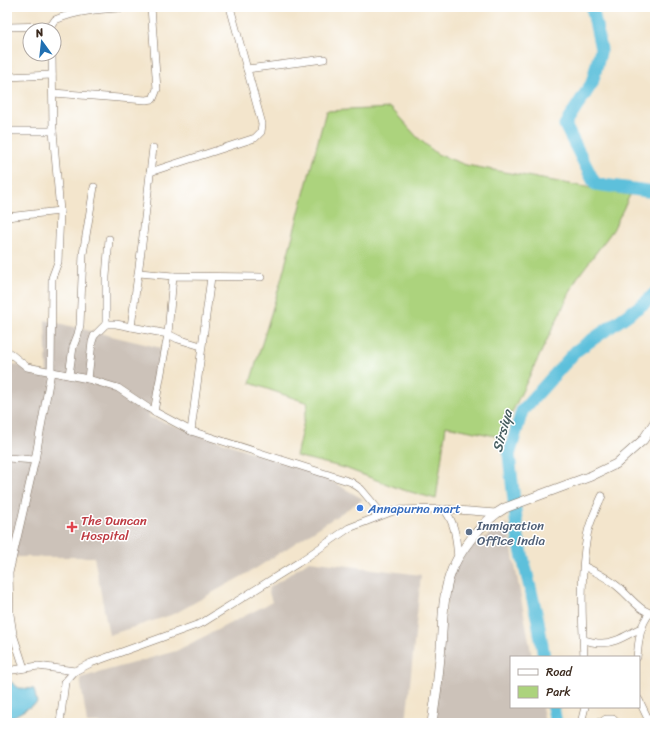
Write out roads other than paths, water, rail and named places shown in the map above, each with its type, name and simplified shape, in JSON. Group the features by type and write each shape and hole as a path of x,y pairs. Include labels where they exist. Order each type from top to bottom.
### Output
{"main road":[{"path":"432,723 439,673 445,598 449,577 458,558 485,522 496,512 591,476 616,464 643,440 655,422"}],"street":[{"path":"54,22 55,20 78,10 135,7"},
{"path":"53,93 146,100 153,99 157,89 151,7"},
{"path":"150,172 255,138 261,132 262,124 230,7"},
{"path":"7,27 22,27"},
{"path":"246,69 324,59"},
{"path":"24,668 13,634 10,614 9,573 35,460 51,372 52,278 58,262 60,211 53,131 52,62"},
{"path":"7,77 52,75"},
{"path":"7,132 53,131"},
{"path":"131,327 139,273 153,148"},
{"path":"69,375 73,347 80,325 84,254 94,187"},
{"path":"7,216 60,211"},
{"path":"106,324 106,277 109,239"},
{"path":"139,273 173,276 261,277"},
{"path":"154,412 168,334 173,276"},
{"path":"191,431 211,276"},
{"path":"88,379 92,342 94,336 106,324 116,324 168,334 178,339 201,346"},
{"path":"7,351 27,367 88,379 118,388 154,412 191,431 351,482 361,489 382,514"},
{"path":"7,458 35,460"},
{"path":"584,656 584,566 587,535 602,496"},
{"path":"444,509 451,518 454,527 458,558"},
{"path":"60,723 65,682 75,671 92,663 202,623 298,563 349,528 382,514 396,510 444,509 496,512"},
{"path":"584,566 603,575 618,586 642,608 652,614 644,620 641,628 637,656"},
{"path":"584,640 600,644 611,642 641,628"},
{"path":"7,671 38,666 75,671"},
{"path":"640,702 650,723"},
{"path":"585,708 582,720 586,722 599,723 606,719 613,719 616,723"}],"water":[{"path":"11,682 19,688 34,689 37,703 7,720 7,683"}],"waterway":[{"name":"Sirsiya","path":"592,7 601,49 592,83 565,125 595,184 655,192"},
{"name":"Sirsiya","path":"544,656 538,621 518,537 509,455 522,411 576,351 646,302 655,293"},
{"name":"Sirsiya","path":"553,708 556,723"}],"place":[{"name":"Annapurna mart","path":"360,508"},
{"name":"The Duncan Hospital","path":"72,527"},
{"name":"Inmigration Office India","path":"469,532"}]}
